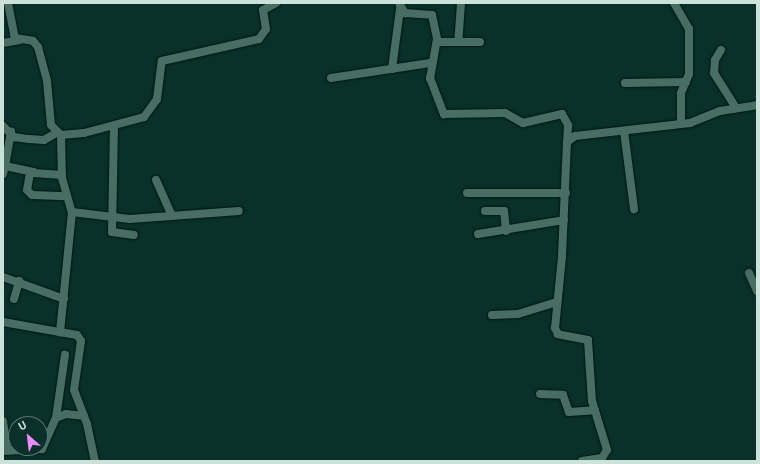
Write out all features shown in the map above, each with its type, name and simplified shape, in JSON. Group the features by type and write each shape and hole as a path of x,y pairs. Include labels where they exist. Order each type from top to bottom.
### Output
{"street":[{"path":"8,3 12,34 20,40"},
{"path":"3,126 11,132 14,137 37,140 59,134 114,127 140,120 153,108 162,61 259,39 266,30 262,10 276,3"},
{"path":"458,42 461,3"},
{"path":"674,3 689,29 686,82 681,93 681,124"},
{"path":"392,69 400,6 431,14 437,42 430,63 432,86 446,115 505,113 524,123 562,114 568,125 566,193 557,302 556,333 588,340 595,410 606,455 582,461"},
{"path":"3,43 20,40 33,41 38,47 47,81 51,125 59,134 62,175 72,212 60,332"},
{"path":"437,42 480,42"},
{"path":"721,50 715,60 714,73 736,108"},
{"path":"331,78 430,63"},
{"path":"625,83 686,82"},
{"path":"567,142 575,136 681,124 736,108 757,105"},
{"path":"114,127 113,233 134,234"},
{"path":"624,131 634,209"},
{"path":"11,132 4,170 62,175"},
{"path":"33,172 27,176 29,194 67,196"},
{"path":"156,180 172,216"},
{"path":"467,193 566,193"},
{"path":"485,210 504,212 506,230"},
{"path":"72,212 113,217 172,216 239,211"},
{"path":"478,234 564,220"},
{"path":"749,273 757,291"},
{"path":"3,277 19,281 64,299"},
{"path":"14,299 19,281"},
{"path":"492,315 518,314 557,302"},
{"path":"3,322 77,335 81,340 74,390 84,416 95,461"},
{"path":"3,421 5,451 42,449 56,418 64,355"},
{"path":"540,394 563,395 569,412 595,410"},
{"path":"56,418 66,414 84,416"}]}
